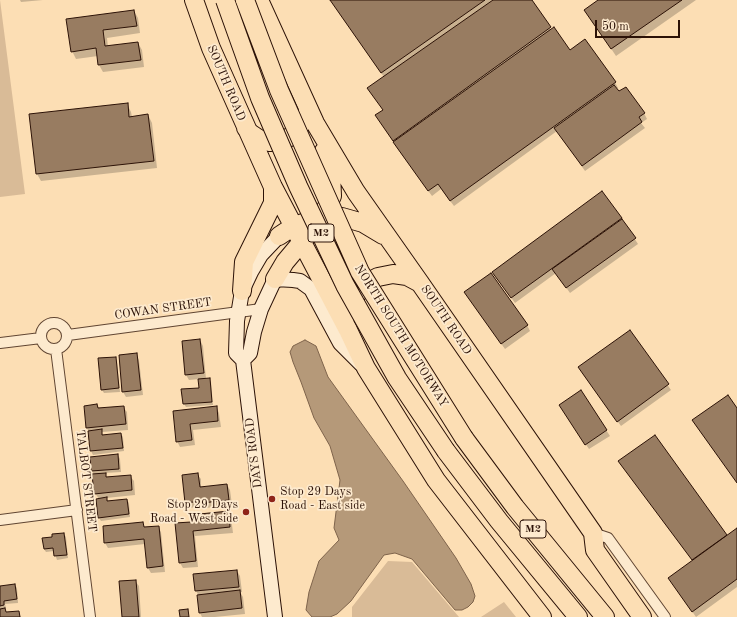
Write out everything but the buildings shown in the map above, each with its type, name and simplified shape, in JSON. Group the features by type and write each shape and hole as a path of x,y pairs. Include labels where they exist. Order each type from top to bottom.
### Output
{"highway":[{"name":"SOUTH ROAD","path":"194,0 211,48 273,186 286,231 302,242 366,368 416,450 436,480 542,617"},
{"name":"NORTH SOUTH MOTORWAY","path":"225,0 260,98 298,186 345,285 397,378 446,451 499,521 578,617"},
{"name":"NORTH SOUTH MOTORWAY","path":"245,0 278,90 360,272 464,438 516,507 605,617"},
{"name":"SOUTH ROAD","path":"258,0 315,123 356,192 593,533"},
{"path":"244,124 250,133 259,139 270,142 280,141 290,137 298,130 304,120 304,100"},
{"path":"275,279 285,262 321,219 332,196 331,172 315,123"},
{"path":"242,290 244,262 273,203 273,186"},
{"path":"286,231 321,219 342,217 363,223 380,232 389,240 420,283"},
{"path":"348,330 349,311 355,296 364,284 378,277 393,274 407,276 420,283"},
{"path":"593,533 595,550 642,617"}],"street":[{"name":"DAYS ROAD","path":"275,617 243,360 236,353 238,312 242,290 261,255 286,231"},
{"path":"243,360 250,354 254,332 261,309 275,279 293,280 300,281 311,289 340,343 366,368"},
{"name":"COWAN STREET","path":"68,335 261,309"},
{"path":"53,322 57,322 65,327 68,335 68,339 63,346 56,349 48,348 41,338 41,334 45,326 53,322"},
{"path":"0,343 41,338"},
{"name":"TALBOT STREET","path":"56,349 90,617"},
{"path":"0,520 77,510"},
{"name":"SOUTH ROAD","path":"593,533 608,538 665,617"}],"shaded area":[{"path":"0,0 25,194 0,197"},
{"path":"305,340 316,346 328,377 456,558 471,584 475,596 473,602 468,607 462,610 455,610 412,559 395,553 384,555 351,601 337,614 330,617 312,617 306,610 309,592 319,561 339,540 334,528 340,480 330,446 314,418 290,352 293,346"},
{"path":"388,561 412,562 459,617 352,617 352,607"},
{"path":"504,602 516,617 481,617"}],"place":[{"name":"Stop 29 Days Road - East side","path":"272,499"},
{"name":"Stop 29 Days Road - West side","path":"246,512"}]}
